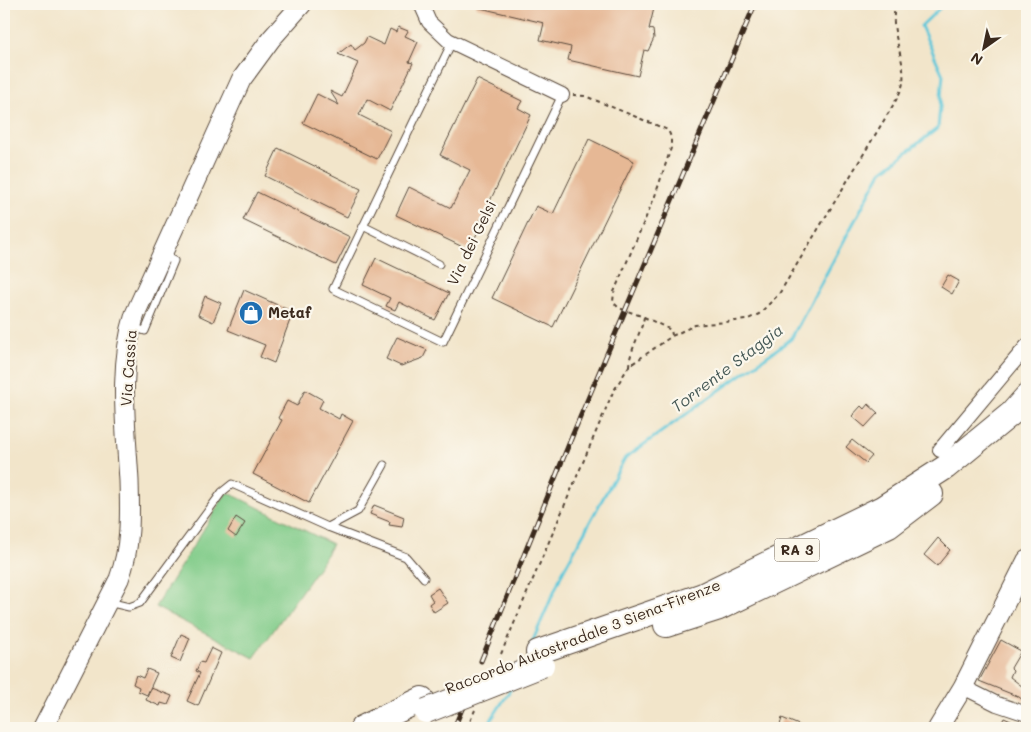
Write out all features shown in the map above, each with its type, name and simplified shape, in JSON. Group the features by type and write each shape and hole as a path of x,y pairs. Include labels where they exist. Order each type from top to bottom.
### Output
{"highway":[{"name":"Raccordo Autostradale 3 Siena-Firenze","path":"362,728 703,595 882,508 946,467 1012,413 1027,396"},
{"name":"Raccordo Autostradale 3 Siena-Firenze","path":"540,659 719,608 889,526 958,475 1027,416"},
{"name":"Raccordo Autostradale 3 Siena-Firenze","path":"393,728 424,705"}],"main road":[{"name":"Via Cassia","path":"43,728 123,569 129,523 126,380 132,327 161,255 241,80 271,39 302,4"},
{"path":"938,728 963,687 1027,560"}],"street":[{"path":"421,4 423,13 432,26 452,42 562,95"},
{"path":"940,450 1027,346"},
{"path":"963,687 1003,706 1027,714"}],"lane":[{"name":"Via dei Gelsi","path":"452,42 333,289 443,342 562,95"},
{"name":"Via dei Gelsi","path":"363,226 439,264"},
{"path":"328,527 358,511 384,465"},
{"path":"108,601 129,608 140,603 222,492 232,484 328,527 406,558 424,578"}],"path":[{"path":"501,654 613,392 629,366 672,336 695,325 746,320 764,311 779,294 895,102 902,86 893,12 896,4"},
{"path":"562,95 585,96 668,130 672,137 671,148 655,196 614,292 613,302 619,308 671,330 672,336"},
{"path":"629,366 630,356 642,330 644,317"},
{"path":"467,728 476,708"}],"green space":[{"path":"227,492 332,544 320,565 254,658 155,607"}],"building":[{"path":"476,4 655,4 649,29 653,30 654,38 648,51 644,50 638,76 568,60 571,47 540,40 544,23 476,7"},
{"path":"398,27 408,31 405,36 418,42 409,62 413,63 390,111 367,99 359,115 391,131 377,159 303,123 317,94 339,105 330,91 342,97 358,63 338,54 351,44 355,50 364,43 367,37 384,45 390,29 396,32"},
{"path":"477,79 522,101 518,108 531,115 480,222 482,223 469,250 396,215 409,187 451,208 470,170 440,155"},
{"path":"589,139 634,161 553,327 492,298 536,206 553,214"},
{"path":"278,148 361,189 347,217 265,176"},
{"path":"257,192 350,237 336,265 243,220"},
{"path":"376,258 449,293 435,320 399,302 395,310 386,306 390,298 363,285"},
{"path":"948,275 959,281 952,294 941,287"},
{"path":"244,290 293,312 274,363 260,357 265,345 228,330"},
{"path":"205,296 221,303 213,322 198,315"},
{"path":"397,337 427,350 423,358 401,366 386,359"},
{"path":"305,390 323,400 319,408 339,419 341,414 353,421 309,503 253,474 282,420 278,418 287,401 297,406"},
{"path":"868,404 878,413 865,427 852,416 861,406 864,409"},
{"path":"852,440 872,456 866,463 846,447"},
{"path":"374,505 404,517 402,527 389,525 390,522 370,514"},
{"path":"236,517 245,523 236,537 228,531"},
{"path":"938,538 950,550 937,566 924,555"},
{"path":"438,588 448,603 434,612 429,604 433,601 429,594"},
{"path":"181,634 190,638 180,662 171,658"},
{"path":"1001,640 1021,651 1011,668 1013,670 1010,677 1027,690 1024,701 1019,697 979,681"},
{"path":"211,648 221,653 198,706 187,701 200,673 196,671 200,662 204,663"},
{"path":"147,669 157,673 147,695 138,691 139,687 133,684 136,675 143,678"},
{"path":"151,688 172,696 168,705 161,703 160,706 146,700"},
{"path":"782,718 806,728 779,728"},
{"path":"1004,718 1027,728 999,728"}],"waterway":[{"name":"Torrente Staggia","path":"531,645 563,571 625,458 791,339 881,172 938,128 943,75 921,26 944,4"},
{"name":"Torrente Staggia","path":"486,728 512,687"}],"railway":[{"path":"481,661 573,434 755,4"},
{"path":"454,728 462,709"}],"place":[{"name":"Metaf","path":"251,313"}]}
